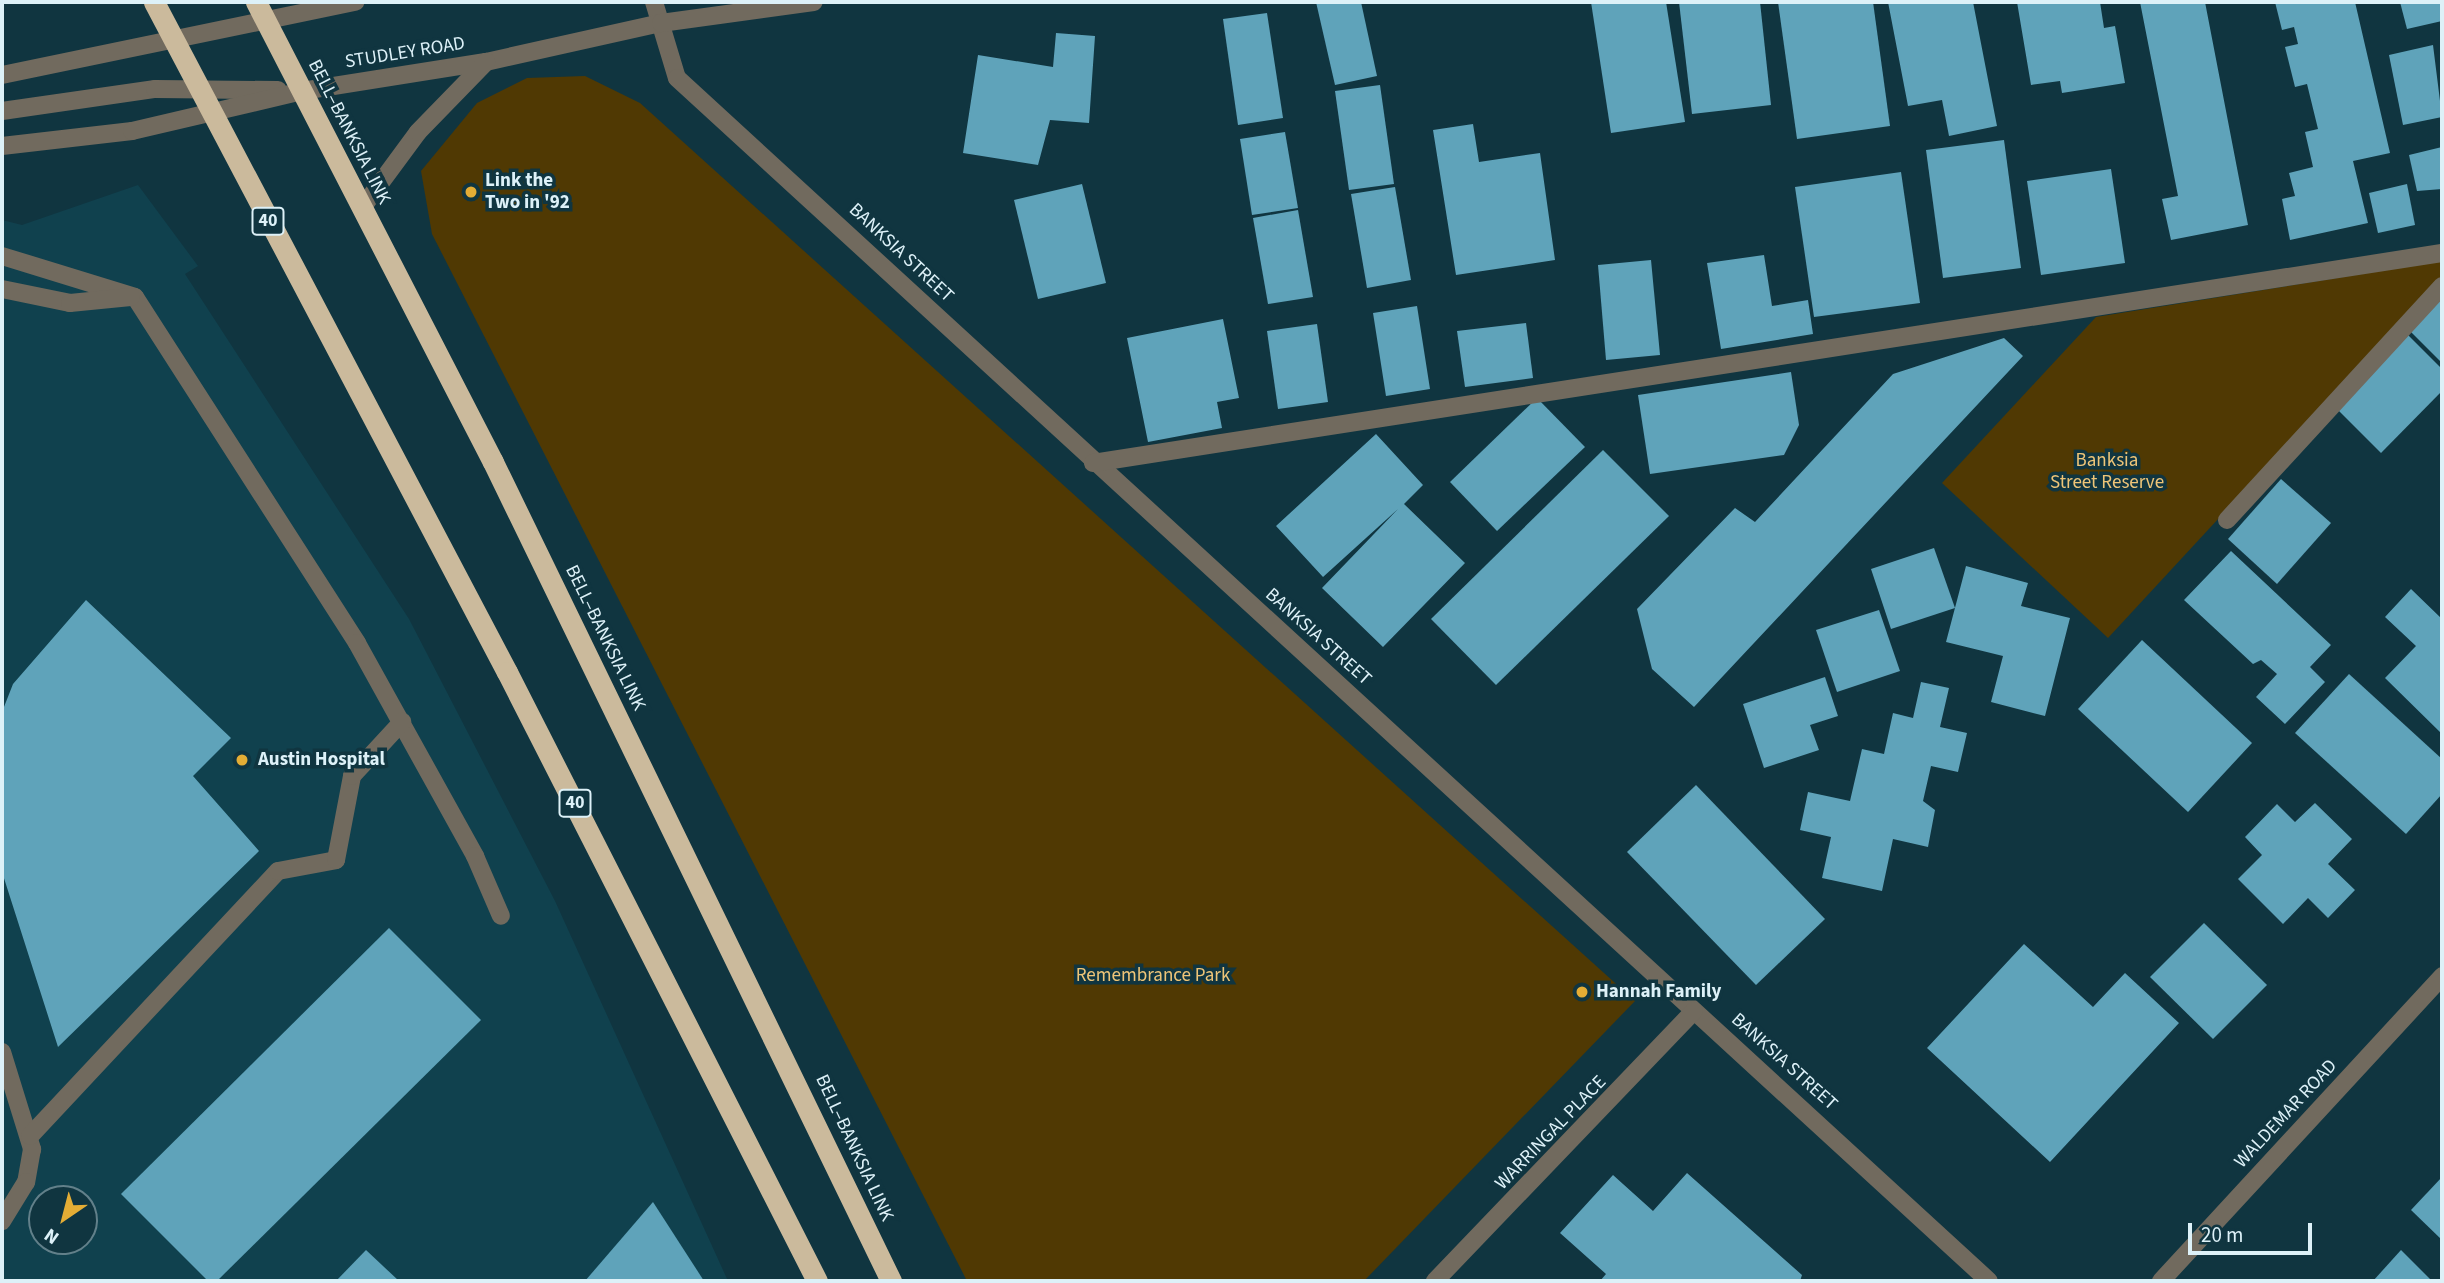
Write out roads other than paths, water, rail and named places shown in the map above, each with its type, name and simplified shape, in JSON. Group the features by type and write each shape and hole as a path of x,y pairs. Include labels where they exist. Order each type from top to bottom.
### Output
{"highway":[{"name":"40","path":"154,2 202,88 817,1281"},
{"name":"BELL–BANKSIA LINK","path":"261,11 524,525 891,1281"}],"street":[{"path":"2,75 176,39 261,11 356,2"},
{"name":"BANKSIA STREET","path":"654,2 677,78 1093,463 1989,1281"},
{"name":"STUDLEY ROAD","path":"2,146 132,131 302,91 486,62 661,23 814,2"},
{"path":"362,208 418,132 486,62"},
{"path":"2,111 202,88 302,91"},
{"path":"1093,463 2442,253"},
{"path":"2,256 135,297 402,722 501,916"},
{"path":"2227,520 2442,286"},
{"path":"2,289 70,303 135,297"},
{"path":"30,1136 278,871 336,860 352,776 402,722"},
{"name":"WALDEMAR ROAD","path":"2161,1281 2442,976"},
{"name":"WARRINGAL PLACE","path":"1435,1281 1694,1011"},
{"path":"2,1052 30,1136 29,1172 2,1221"}],"place":[{"name":"Link the Two in '92","path":"471,192"},
{"name":"Austin Hospital","path":"242,760"},
{"name":"Hannah Family","path":"1582,992"}],"park label":[{"name":"Banksia Street Reserve","path":"2107,472"},
{"name":"Remembrance Park","path":"1153,976"}]}
